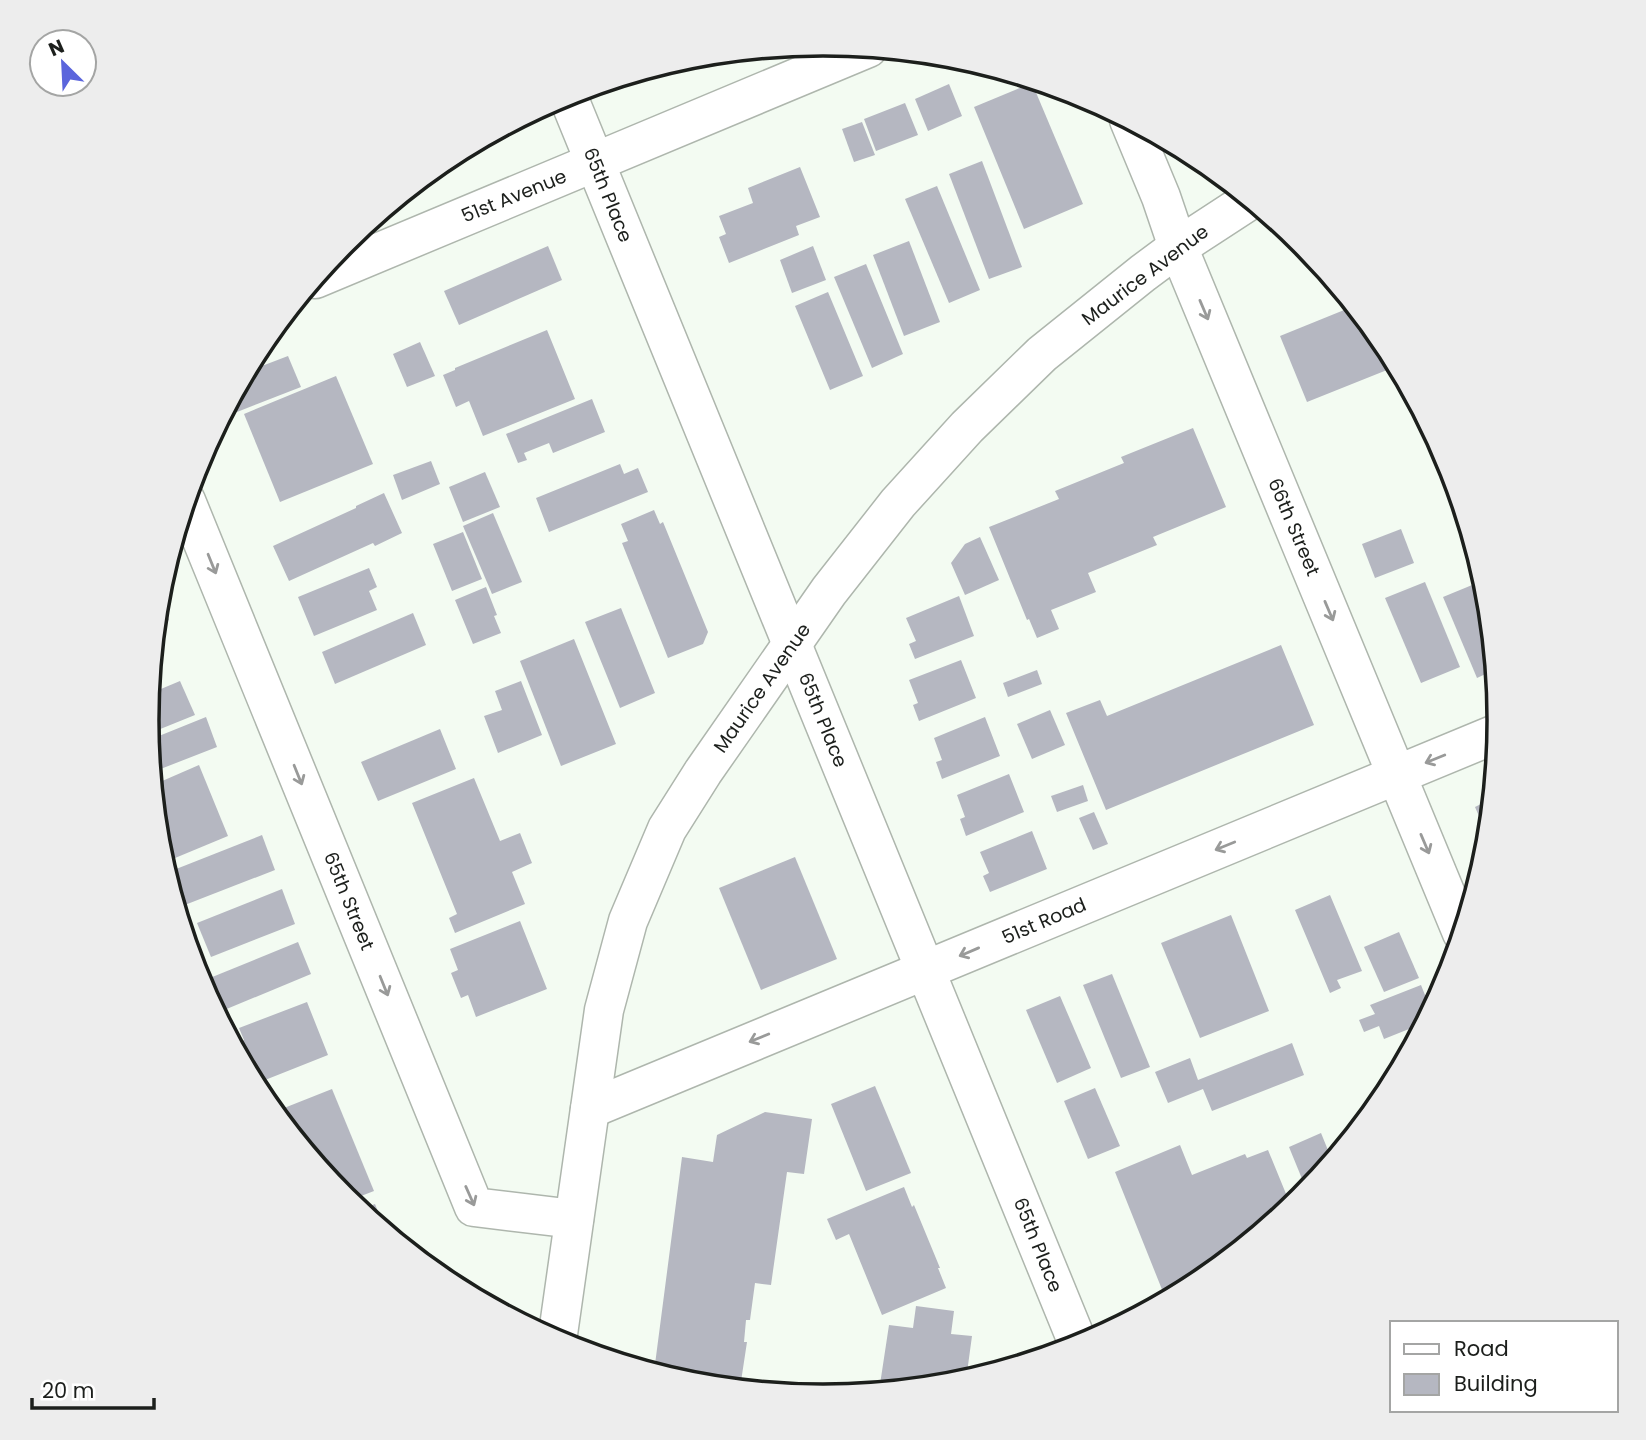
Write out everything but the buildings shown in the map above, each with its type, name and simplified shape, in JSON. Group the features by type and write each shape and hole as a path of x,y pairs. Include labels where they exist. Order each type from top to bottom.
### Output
{"street":[{"name":"51st Avenue","path":"335,270 849,57"},
{"name":"65th Place","path":"572,106 1074,1334"},
{"name":"66th Street","path":"1134,134 1178,247 1456,919"},
{"name":"Maurice Avenue","path":"559,1329 604,1010 628,921 667,829 703,772 829,591 898,503 967,426 1042,354 1178,247 1242,205"},
{"name":"65th Street","path":"192,515 474,1207 574,1219"},
{"name":"51st Road","path":"590,1109 1487,738"}]}
